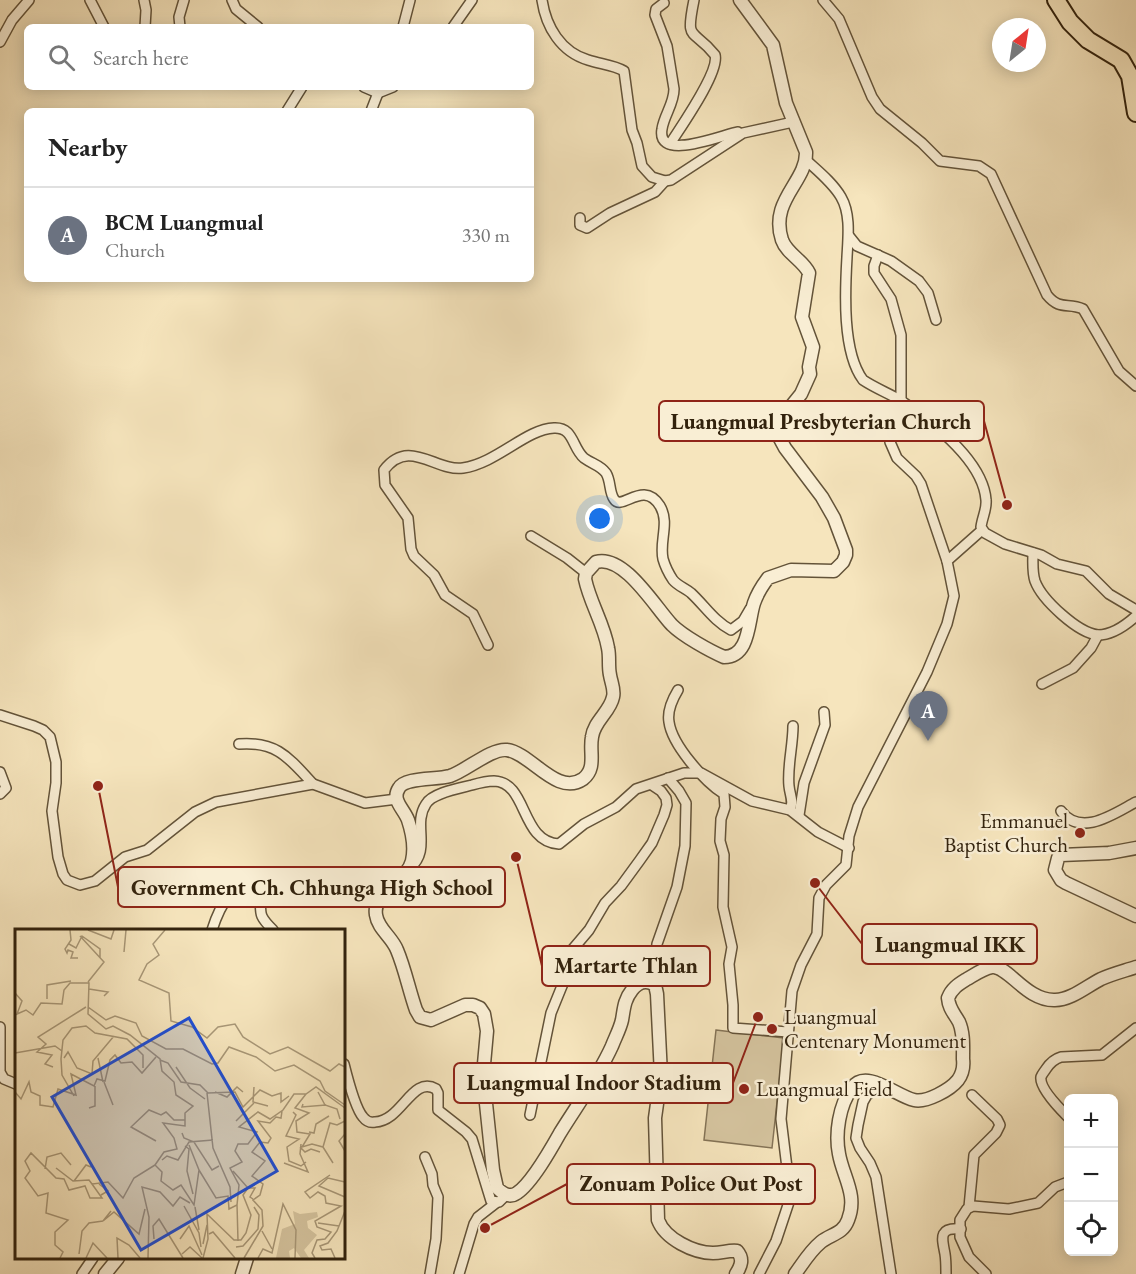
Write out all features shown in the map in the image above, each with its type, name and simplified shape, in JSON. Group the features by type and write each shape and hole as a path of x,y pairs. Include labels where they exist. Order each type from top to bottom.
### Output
{"highway":[{"path":"1056,0 1070,22 1088,40 1121,60 1130,76 1136,113"}],"street":[{"path":"0,42 12,20 29,0"},
{"path":"90,0 102,24"},
{"path":"144,0 145,24"},
{"path":"179,24 178,17 184,0"},
{"path":"232,0 236,9 254,24"},
{"path":"404,24 410,0"},
{"path":"455,24 472,0"},
{"path":"542,0 549,27 564,46 585,59 624,72 632,130 642,166 648,175 665,181"},
{"path":"670,144 696,103 716,65 715,56 691,32 689,25 694,0"},
{"path":"740,0 773,45 786,103 803,144 806,160 841,197 847,216 849,236 846,318 855,365 863,380 901,401 956,444 970,462 986,496 982,530"},
{"path":"823,0 846,31 872,97 880,109 922,143 940,161 979,166 991,174 1047,295 1062,307 1077,306 1083,309 1119,371 1136,386"},
{"path":"664,3 655,11 667,46 674,96 662,129 663,138 678,147 736,132 743,133 793,122"},
{"path":"289,108 300,90"},
{"path":"371,108 372,90"},
{"path":"580,218 580,225 587,228 610,213 655,192 665,181 681,174 743,133"},
{"path":"489,645 473,614 445,595 434,574 414,556 411,549 408,518 392,498 383,476 384,470 394,460 411,455 420,456 453,468 463,468 489,461 537,433 555,428 566,431 583,457 600,467 607,475 615,501 622,503 641,494 651,496 657,502 665,518 662,547 663,559 668,572 675,582 690,593 719,624 730,630 743,621 768,578 791,570 834,571 843,562 846,550 834,518 778,435 780,420 801,394 808,381 813,347 802,316 809,273 806,266 784,245 781,234 781,215 785,198 806,160"},
{"path":"849,236 857,246 907,271 919,281 928,293 936,320"},
{"path":"759,1274 776,1241 789,1202 781,1119 792,991 801,965 817,934 819,898 826,885 846,865 849,836 858,807 869,782 919,690 948,624 954,596 947,561 921,484 897,458 890,442 890,426 901,401 901,335 891,299 874,273 878,255"},
{"path":"982,530 1005,544 1057,564 1086,571 1109,594 1136,610"},
{"path":"947,561 982,530"},
{"path":"531,536 567,558 586,573"},
{"path":"1033,553 1035,582 1060,613 1074,623 1098,635 1119,629 1136,616"},
{"path":"408,869 412,855 412,838 409,821 397,799 399,787 408,780 430,780 454,774 500,750 514,752 559,781 574,783 588,774 591,768 592,736 610,706 614,692 609,672 608,648 587,588 586,573 596,562 602,560 614,564 645,590 674,627 724,657 737,654 742,648 754,602"},
{"path":"1042,684 1073,668 1091,648 1098,635"},
{"path":"678,690 669,711 669,725 682,749 708,782 724,794 725,807 721,819 720,841 724,855 723,907 732,947 729,964 733,1028 788,1032"},
{"path":"794,813 825,725 824,712"},
{"path":"0,716 43,730 50,737 56,762 52,811 60,866 67,880 80,885 95,881 125,857 147,850 182,821 206,806 227,799 313,784"},
{"path":"793,726 794,745 789,785 794,813"},
{"path":"239,744 255,742 266,744 287,758 313,784 365,803 397,799"},
{"path":"0,772 6,788 0,794"},
{"path":"501,1199 493,1170 483,1075 487,1031 484,1014 480,1008 465,1005 431,1020 420,1017 396,947 378,923 376,914 380,898 421,856 421,817 425,804 446,792 483,782 496,781 504,784 519,801 535,833 550,844 559,844 584,824 616,807 644,785 652,785 684,772 701,773 752,801 794,813 818,832 849,849"},
{"path":"668,778 679,790 686,803 685,846 677,887 657,944 653,983 657,994 661,1074 655,1118 658,1220 661,1228 667,1234 691,1248 710,1253 737,1251 742,1260 736,1274"},
{"path":"530,1115 551,1012 564,981 572,950 652,843 664,815 667,805 666,798 652,785"},
{"path":"1061,811 1066,818 1085,823 1108,818 1136,802"},
{"path":"1136,848 1109,853 1061,855 1055,870 1061,880 1136,916"},
{"path":"212,929 229,895 237,886 243,884 256,887 260,891 261,919 272,929"},
{"path":"795,1274 817,1245 844,1228 850,1215 852,1200 839,1155 837,1136 839,1120 854,1085 864,1080 871,1081 894,1092 920,1100 951,1087 958,1080 963,1071 962,1035 948,998 955,987 971,976 991,967 1003,970 1024,990 1040,998 1055,1000 1063,999 1104,978 1136,968"},
{"path":"345,1067 361,1116 371,1122 377,1123 391,1118 408,1097 424,1086 429,1085 436,1089 438,1110 472,1139 491,1201 501,1199 517,1193 524,1186 546,1157 598,1075 621,1020 628,995 636,985 642,982 653,983"},
{"path":"0,1027 0,1072 4,1079 15,1084"},
{"path":"1064,1113 1052,1100 1042,1083 1041,1078 1047,1067 1055,1059 1061,1057 1102,1055 1136,1028"},
{"path":"892,1274 876,1176 856,1138 861,1111 867,1095 878,1090 894,1092"},
{"path":"972,1095 997,1119 1000,1125 996,1133 974,1155 969,1207 960,1220 960,1237 969,1257 986,1274"},
{"path":"425,1157 432,1174 432,1185 438,1197 436,1239 430,1274"},
{"path":"969,1207 1009,1209 1038,1203 1055,1187 1064,1184"},
{"path":"459,1274 474,1224 478,1217 501,1199"},
{"path":"946,1274 946,1258 941,1239 948,1230 961,1229"},
{"path":"82,1274 92,1259"},
{"path":"105,1274 116,1259"},
{"path":"242,1274 246,1259"}],"shaded area":[{"name":"Luangmual Field","path":"716,1030 784,1038 772,1148 704,1140"}],"place":[{"name":"Luangmual Presbyterian Church","path":"1007,505"},
{"name":"BCM Luangmual","path":"928,741"},
{"name":"Government Ch. Chhunga High School","path":"98,786"},
{"name":"Emmanuel Baptist Church","path":"1080,833"},
{"name":"Martarte Thlan","path":"516,857"},
{"name":"Luangmual IKK","path":"815,883"},
{"name":"Luangmual Indoor Stadium","path":"758,1017"},
{"name":"Luangmual Centenary Monument","path":"772,1029"},
{"name":"Luangmual Field","path":"744,1089"},
{"name":"Zonuam Police Out Post","path":"485,1228"}]}
